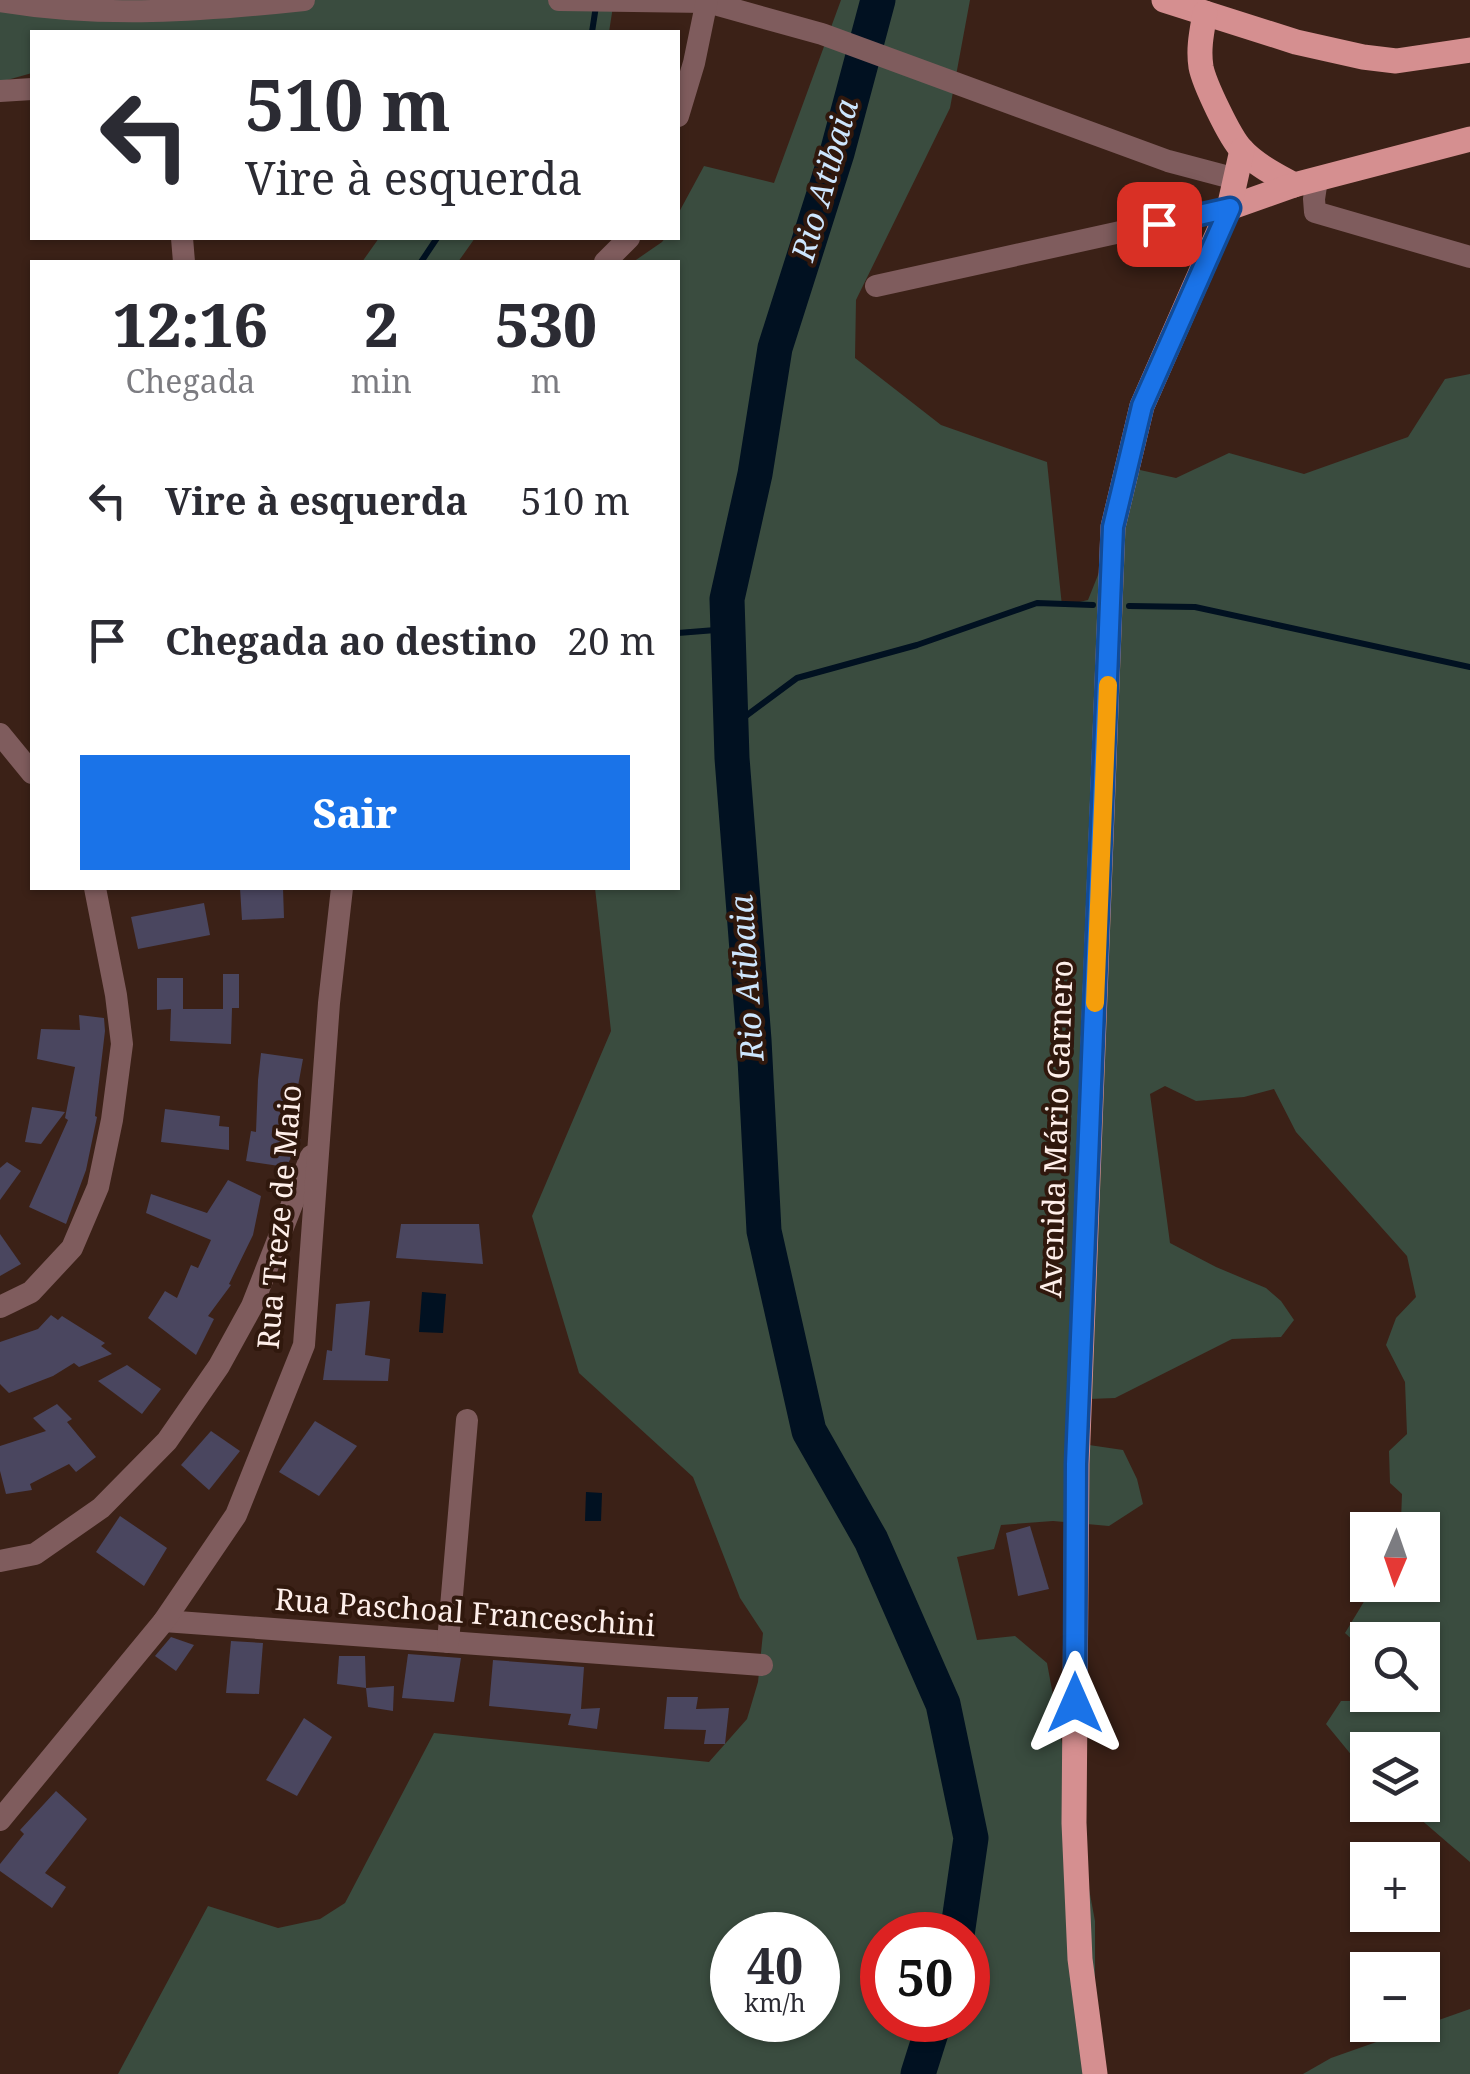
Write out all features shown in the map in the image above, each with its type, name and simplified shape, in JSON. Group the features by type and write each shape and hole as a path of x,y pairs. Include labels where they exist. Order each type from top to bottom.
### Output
{"main road":[{"path":"1164,0 1206,6 1296,42 1363,58 1396,61 1470,50"},
{"path":"1206,6 1199,44 1202,70 1231,135 1242,150 1270,172 1305,182"},
{"path":"1230,208 1305,182 1470,139"},
{"name":"Avenida Mário Garnero","path":"1095,2074 1080,1959 1074,1823 1076,1464 1113,527 1142,406 1230,208 1242,150"}],"street":[{"path":"0,2 107,12 206,10 304,0"},
{"path":"560,0 707,1 822,34 1168,161 1236,180"},
{"path":"680,109 707,1"},
{"path":"0,91 30,89"},
{"path":"1305,182 1316,212 1470,257"},
{"path":"876,286 1230,208"},
{"path":"607,260 627,240"},
{"path":"0,734 30,771"},
{"path":"0,1307 31,1292 72,1248 98,1187 122,1044 95,890"},
{"name":"Rua Treze de Maio","path":"0,1820 164,1621 236,1515 304,1345 329,1003 342,890"},
{"path":"0,1560 35,1554 101,1508 168,1440 218,1366 252,1306 320,1135"},
{"path":"448,1642 468,1420"},
{"name":"Rua Paschoal Franceschini","path":"164,1621 762,1666"}],"green space":[{"path":"0,0 614,0 609,30 30,30 30,74 0,82"},
{"path":"841,0 970,0 950,108 856,300 855,358 941,425 1047,462 1062,606 1088,600 1140,470 1176,478 1229,453 1304,474 1408,437 1445,379 1470,374 1470,1862 1424,1822 1440,1822 1440,1732 1350,1732 1350,1753 1326,1724 1341,1701 1350,1701 1350,1712 1440,1712 1440,1622 1352,1622 1364,1602 1440,1602 1440,1512 1401,1512 1402,1494 1390,1483 1389,1451 1407,1434 1405,1382 1386,1345 1396,1318 1416,1297 1407,1256 1296,1132 1274,1089 1244,1097 1196,1101 1165,1086 1150,1094 1170,1243 1266,1288 1294,1320 1281,1337 1232,1339 1115,1398 1089,1399 1089,1445 1123,1450 1137,1479 1143,1504 1109,1526 1053,1521 1001,1525 994,1549 957,1557 977,1640 1015,1636 1047,1663 1095,1921 1095,2074 118,2074 208,1906 278,1928 320,1919 345,1903 434,1733 709,1762 747,1719 758,1682 763,1633 740,1598 693,1477 579,1373 532,1216 611,1031 595,890 680,890 680,260 636,260 664,240 680,240 680,210 704,166 774,183"},
{"path":"378,240 474,240 459,260 363,260"},
{"path":"1470,2009 1470,2074 1303,2074 1331,2058 1376,2042 1440,2042 1440,2020"}],"water":[{"path":"422,1292 446,1294 443,1333 419,1332"},
{"path":"586,1492 602,1493 601,1521 585,1521"}],"building":[{"path":"240,890 283,890 284,918 242,920"},
{"path":"204,903 210,935 138,949 131,917"},
{"path":"223,974 239,974 239,1008 232,1008 231,1044 170,1041 171,1009 157,1010 157,978 183,978 183,1009 223,1009"},
{"path":"79,1015 104,1018 105,1031 97,1117 86,1170 66,1224 29,1207 68,1120 65,1118 75,1067 37,1059 41,1029 80,1030"},
{"path":"261,1053 303,1059 296,1138 301,1139 286,1167 246,1161 251,1131 256,1132"},
{"path":"32,1107 65,1112 41,1144 25,1142"},
{"path":"165,1109 220,1116 219,1126 229,1127 229,1150 161,1142"},
{"path":"7,1162 21,1171 0,1200 0,1168"},
{"path":"228,1180 261,1196 253,1235 231,1285 208,1316 214,1319 196,1355 148,1318 165,1291 177,1298 191,1265 198,1268 211,1240 146,1213 151,1194 207,1213"},
{"path":"401,1224 479,1224 483,1264 396,1258"},
{"path":"0,1234 21,1264 0,1276"},
{"path":"370,1301 365,1355 390,1359 388,1381 323,1380 327,1350 332,1351 336,1304"},
{"path":"51,1315 58,1320 62,1316 105,1343 101,1346 112,1354 79,1367 74,1363 53,1376 9,1393 0,1384 0,1342 38,1329"},
{"path":"127,1365 161,1389 142,1414 98,1381"},
{"path":"57,1404 72,1419 67,1422 96,1457 76,1472 69,1464 30,1484 32,1490 6,1494 0,1471 0,1446 46,1431 33,1418"},
{"path":"315,1421 357,1446 319,1496 279,1472"},
{"path":"211,1431 240,1451 209,1490 181,1465"},
{"path":"120,1516 167,1548 144,1586 96,1552"},
{"path":"1030,1526 1049,1589 1018,1596 1006,1533"},
{"path":"171,1637 194,1645 176,1671 155,1656"},
{"path":"231,1641 263,1643 259,1694 226,1693"},
{"path":"408,1654 461,1658 454,1702 402,1698"},
{"path":"339,1656 365,1656 366,1688 337,1684"},
{"path":"493,1660 584,1667 581,1709 600,1708 597,1729 568,1725 571,1714 489,1706"},
{"path":"394,1686 393,1711 368,1707 366,1688"},
{"path":"667,1697 698,1697 696,1709 729,1708 725,1744 704,1744 706,1730 664,1729"},
{"path":"304,1718 332,1737 297,1796 266,1780"},
{"path":"56,1791 87,1819 45,1873 66,1887 52,1908 0,1871 0,1864 24,1834 20,1830"}],"waterway":[{"name":"Rio Atibaia","path":"878,0 837,153 775,348 755,474 727,599 732,758 764,1231 809,1431 871,1540 943,1704 971,1838 960,1912"},
{"path":"592,30 596,6"},
{"path":"422,260 436,240"},
{"path":"731,727 797,678 917,645 1037,603 1093,605"},
{"path":"1129,606 1195,607 1470,667"},
{"path":"680,633 728,629"},
{"name":"Rio Atibaia","path":"918,2074 928,2042"}],"slow traffic":[{"path":"1095,1003 1108,685"}],"route":[{"path":"1075,1703 1076,1464 1113,527 1142,406 1230,208 1159,224"}]}
